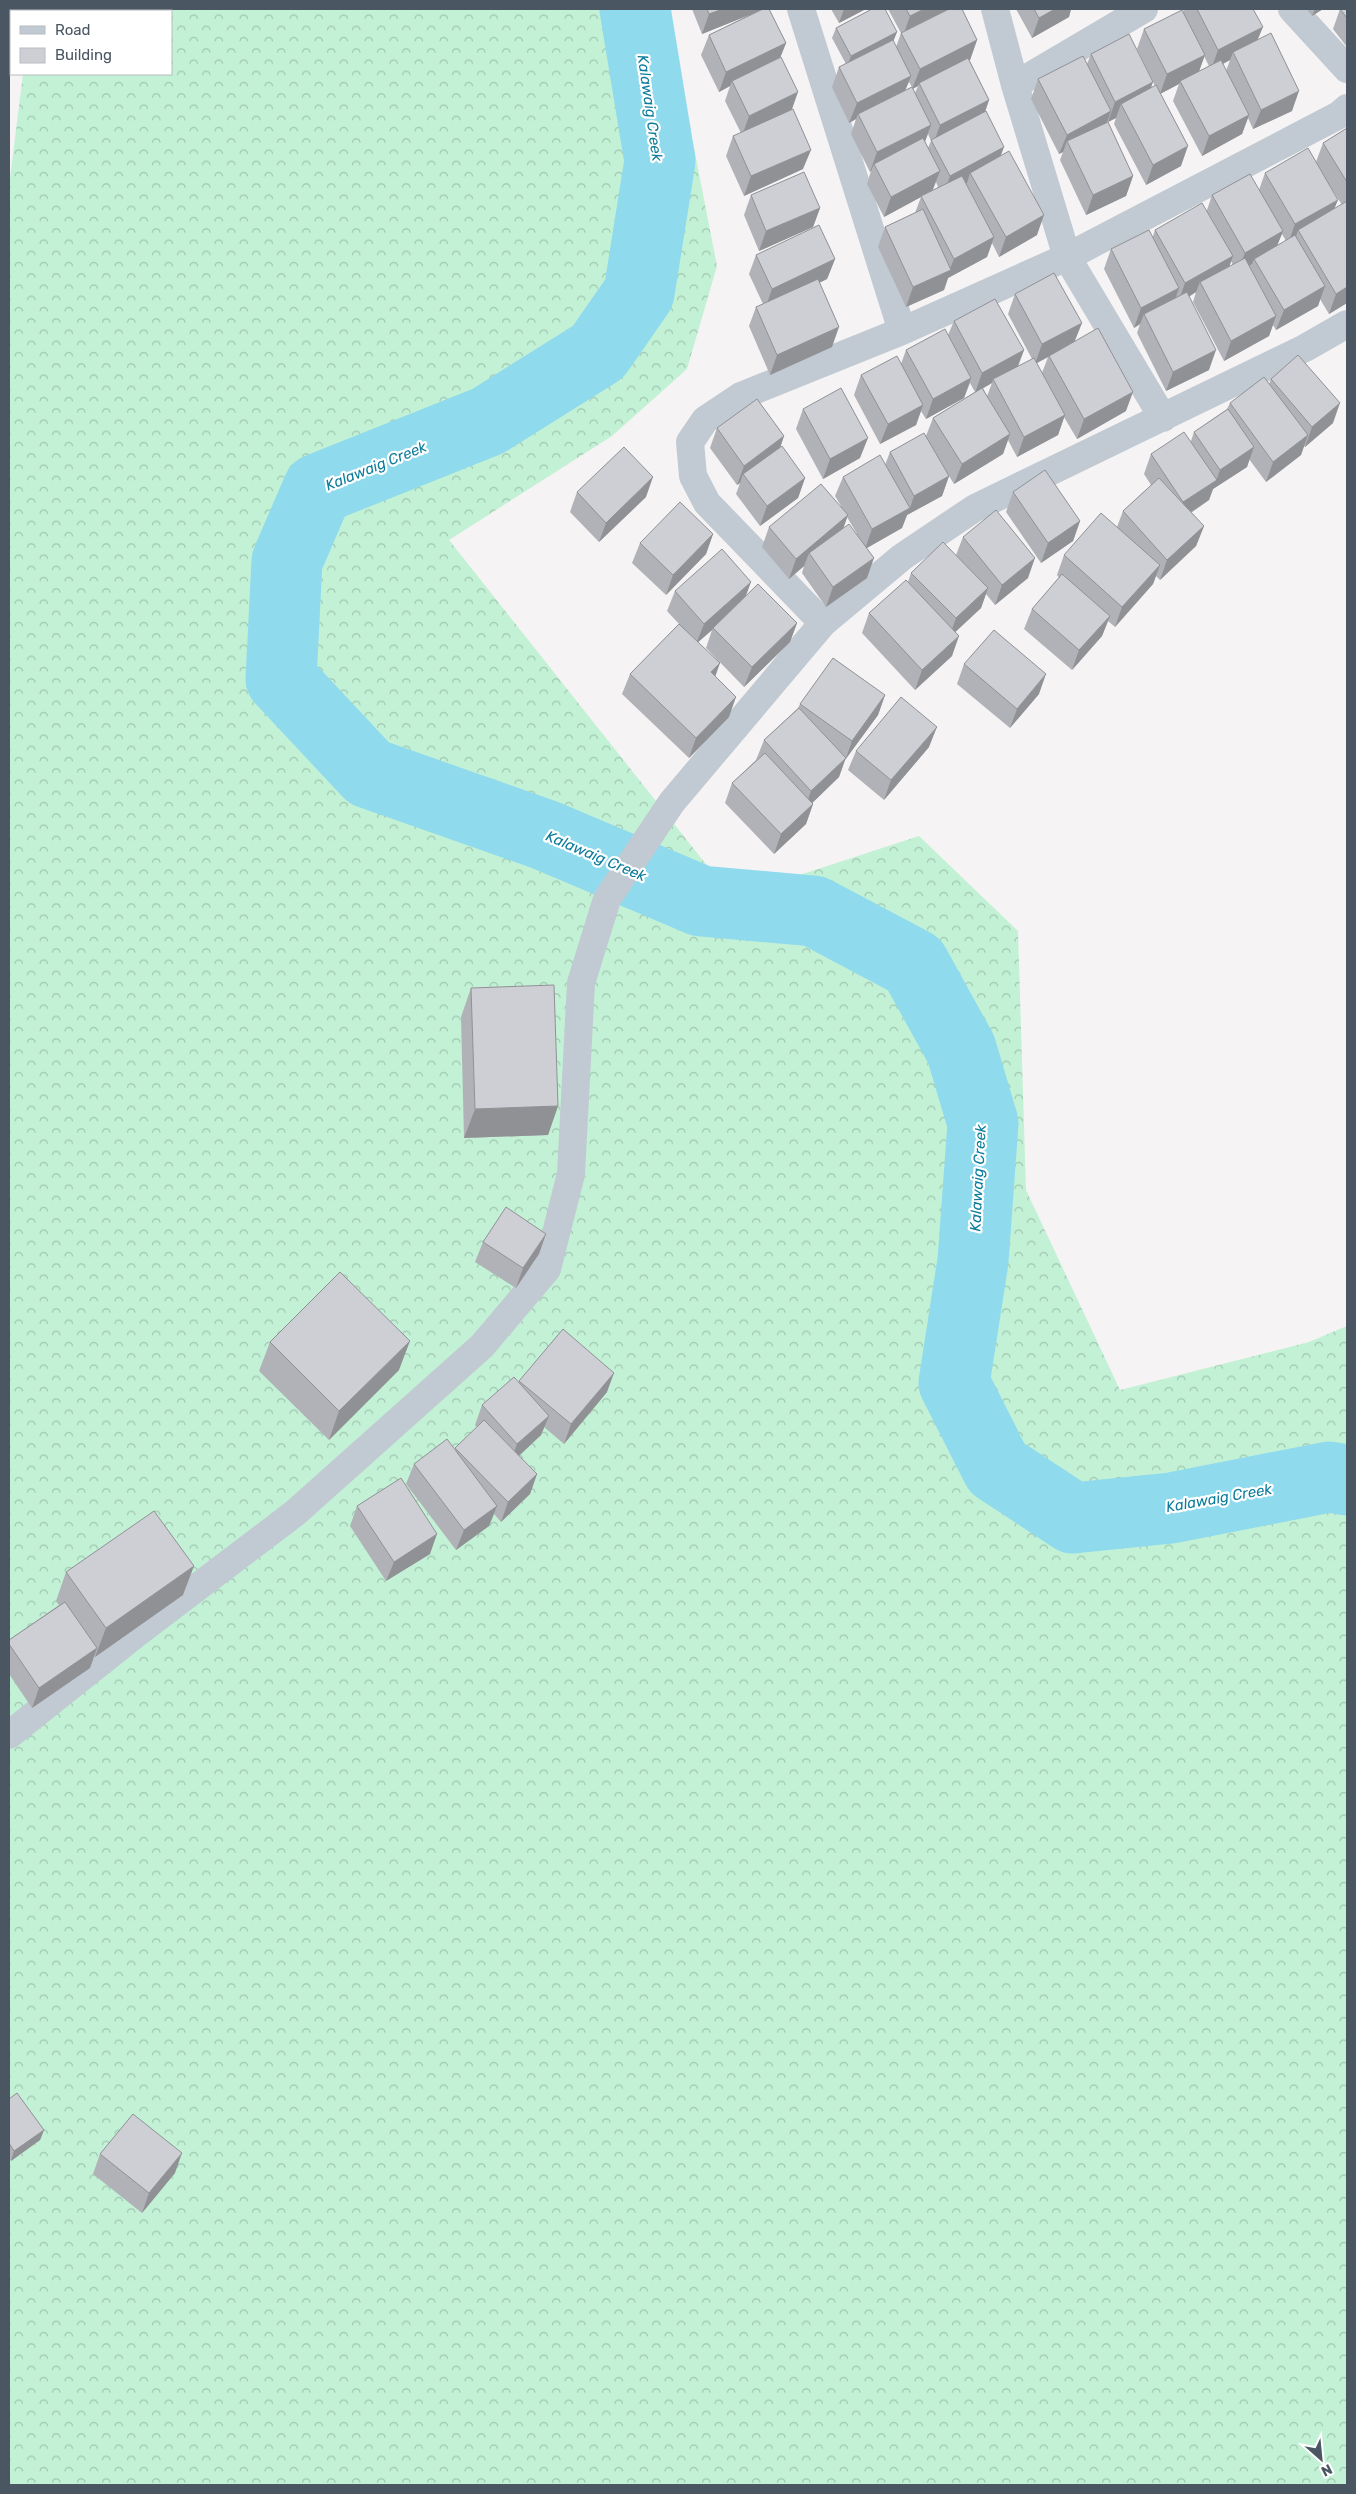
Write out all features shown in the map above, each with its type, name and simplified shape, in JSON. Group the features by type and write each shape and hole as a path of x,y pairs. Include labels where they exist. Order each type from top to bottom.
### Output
{"street":[{"path":"801,9 902,330"},
{"path":"995,9 1015,85 1067,257 1163,418"},
{"path":"1015,85 1144,9"},
{"path":"1292,9 1347,69"},
{"path":"823,623 707,503 693,476 690,442 705,420 741,396 902,330 1067,257 1338,115 1347,108"},
{"path":"9,1735 137,1633 295,1512 482,1346 547,1269 571,1174 581,983 607,899 672,802 823,623 902,556 975,508 1305,348 1347,324"}],"green space":[{"path":"667,9 717,266 687,369 612,436 449,540 732,897 919,836 1018,931 1026,1190 1120,1390 1309,1342 1347,1326 1347,2485 9,2485 9,186 23,75 172,75 172,10 31,10"}],"building":[{"path":"707,9 723,9 709,14"},
{"path":"763,9 769,9 786,43 726,72 709,35"},
{"path":"872,9 885,9 897,32 851,56 836,28"},
{"path":"906,9 924,9 910,16"},
{"path":"949,9 962,9 977,40 920,69 901,33"},
{"path":"1034,9 1055,9 1039,18"},
{"path":"1197,9 1253,9 1263,27 1218,50"},
{"path":"1340,9 1347,9 1347,18"},
{"path":"1182,10 1205,55 1167,74 1144,29"},
{"path":"1271,33 1299,91 1261,110 1233,52"},
{"path":"1129,34 1153,82 1115,102 1091,54"},
{"path":"893,40 911,76 857,103 839,67"},
{"path":"1083,56 1111,111 1067,135 1038,79"},
{"path":"781,57 798,92 749,116 732,81"},
{"path":"968,58 989,100 940,125 919,83"},
{"path":"1221,60 1249,115 1209,136 1180,81"},
{"path":"1156,85 1188,146 1153,165 1121,104"},
{"path":"912,87 931,125 877,152 858,114"},
{"path":"793,109 811,150 751,176 733,136"},
{"path":"986,111 1004,147 950,176 931,140"},
{"path":"1108,122 1133,176 1093,195 1067,141"},
{"path":"1347,128 1347,182 1323,143"},
{"path":"923,138 940,171 891,197 874,164"},
{"path":"1308,148 1338,200 1295,224 1265,173"},
{"path":"1009,151 1044,215 1006,237 970,173"},
{"path":"804,172 820,208 766,231 751,195"},
{"path":"1250,174 1283,231 1245,253 1212,195"},
{"path":"962,176 994,237 954,259 921,196"},
{"path":"1347,201 1347,287 1336,294 1298,230"},
{"path":"1202,203 1233,256 1185,283 1155,230"},
{"path":"923,209 951,270 913,287 885,227"},
{"path":"819,225 835,259 772,289 756,255"},
{"path":"1149,230 1179,288 1141,308 1111,249"},
{"path":"1295,235 1325,286 1284,310 1254,259"},
{"path":"1245,258 1276,316 1231,341 1200,282"},
{"path":"1054,273 1082,323 1042,344 1015,294"},
{"path":"818,279 839,327 777,355 756,307"},
{"path":"1187,292 1216,350 1173,372 1144,314"},
{"path":"995,299 1024,350 982,373 954,321"},
{"path":"1098,328 1133,392 1084,419 1049,356"},
{"path":"945,329 971,378 933,399 906,350"},
{"path":"1298,355 1340,403 1312,427 1271,379"},
{"path":"897,356 923,405 888,424 861,375"},
{"path":"1034,358 1065,415 1024,437 993,379"},
{"path":"1264,377 1308,435 1273,462 1230,403"},
{"path":"841,388 868,438 830,459 803,409"},
{"path":"982,388 1010,434 962,464 933,418"},
{"path":"757,399 784,436 744,466 717,428"},
{"path":"1228,409 1254,447 1220,470 1194,432"},
{"path":"1184,432 1217,480 1183,502 1151,454"},
{"path":"924,433 949,476 914,496 890,452"},
{"path":"782,446 805,478 767,506 743,474"},
{"path":"624,447 653,477 606,523 577,492"},
{"path":"880,455 910,508 872,529 843,477"},
{"path":"1045,470 1080,521 1048,543 1013,492"},
{"path":"1159,478 1204,526 1167,560 1123,511"},
{"path":"821,484 848,515 796,559 769,527"},
{"path":"680,502 713,534 673,575 640,543"},
{"path":"996,510 1035,558 1002,585 963,537"},
{"path":"1101,513 1160,565 1122,607 1064,555"},
{"path":"849,524 874,558 833,587 809,553"},
{"path":"943,542 988,588 956,618 911,573"},
{"path":"722,549 751,582 704,624 675,591"},
{"path":"1062,574 1110,616 1079,650 1032,609"},
{"path":"906,580 959,636 922,670 869,613"},
{"path":"758,584 797,623 752,667 713,628"},
{"path":"679,624 720,663 711,672 736,697 696,738 630,674"},
{"path":"994,630 1046,674 1017,709 964,664"},
{"path":"833,658 885,695 852,741 800,704"},
{"path":"901,697 937,727 891,780 856,751"},
{"path":"799,708 846,758 811,791 764,740"},
{"path":"765,753 813,804 781,834 732,783"},
{"path":"554,985 558,1106 475,1109 471,988"},
{"path":"506,1207 546,1234 523,1268 483,1242"},
{"path":"340,1272 410,1341 339,1411 270,1342"},
{"path":"563,1329 614,1373 571,1424 519,1381"},
{"path":"514,1377 549,1416 517,1444 482,1405"},
{"path":"484,1420 537,1474 508,1502 455,1448"},
{"path":"447,1439 497,1506 464,1530 414,1464"},
{"path":"401,1478 437,1534 394,1562 357,1506"},
{"path":"154,1511 194,1566 106,1628 66,1572"},
{"path":"65,1602 97,1648 39,1688 9,1644 9,1640"},
{"path":"17,2093 44,2130 14,2151 9,2143 9,2099"},
{"path":"133,2114 182,2153 149,2193 100,2154"}],"waterway":[{"name":"Kalawaig Creek","path":"635,9 660,161 639,293 598,352 488,421 318,489 287,561 281,679 369,773 545,835 701,901 814,911 914,964 961,1049 983,1123 973,1261 954,1383 997,1468 1073,1518 1171,1508 1329,1477 1347,1480"}]}
